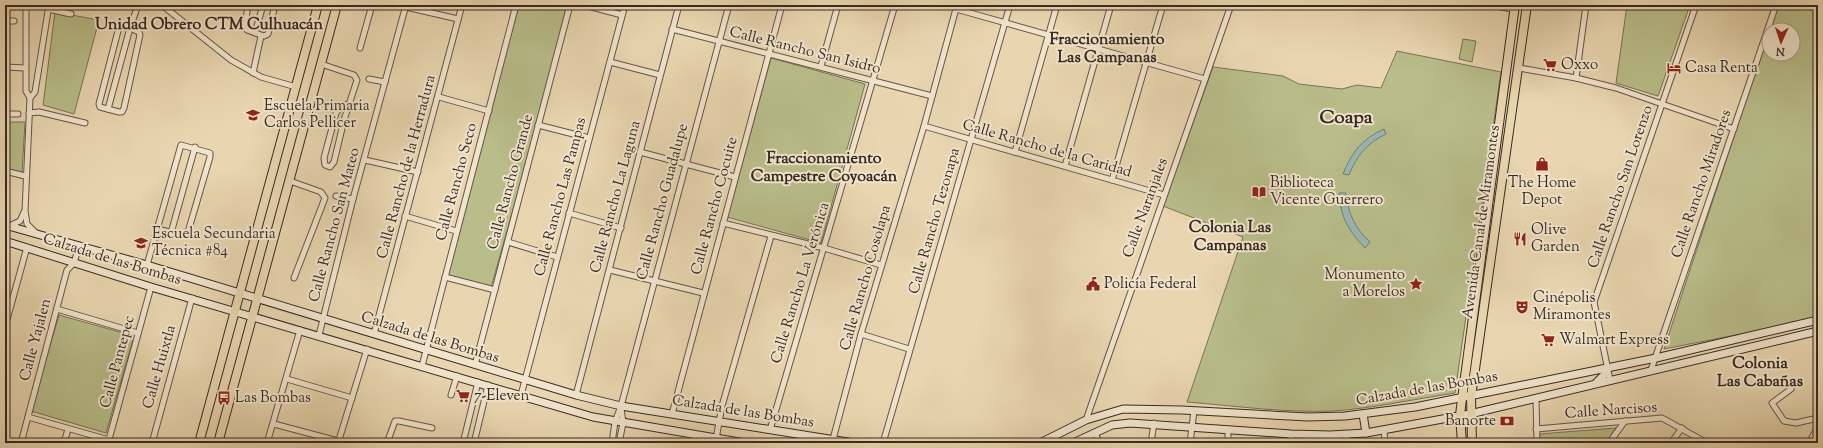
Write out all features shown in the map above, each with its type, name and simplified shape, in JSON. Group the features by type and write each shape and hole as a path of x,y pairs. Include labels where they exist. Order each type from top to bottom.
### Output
{"main road":[{"path":"199,443 318,5"},
{"path":"218,443 254,316 337,5"},
{"name":"Avenida Canal de Miramontes","path":"1472,443 1470,414 1471,397 1527,5"},
{"name":"Avenida Canal de Miramontes","path":"1462,443 1460,415 1515,7"},
{"name":"Calzada de las Bombas","path":"7,225 147,265 576,395 621,406 833,441 854,443"},
{"name":"Calzada de las Bombas","path":"5,241 151,287 367,349 593,417 732,442 745,443"},
{"name":"Calzada de las Bombas","path":"1040,443 1086,420 1123,408 1308,417 1363,414 1462,399 1607,367 1656,358 1818,320"},
{"name":"Calzada de las Bombas","path":"1073,443 1088,435 1116,424 1192,426 1291,434 1366,433 1470,414 1818,331"},
{"path":"1594,384 1605,374 1607,367"},
{"path":"1363,414 1366,433"}],"street":[{"path":"26,5 25,68 26,91 30,98 25,176 25,211 28,224 39,234"},
{"path":"108,109 130,28 138,5"},
{"path":"162,5 231,60 261,77 296,86"},
{"path":"248,5 244,26 261,36 266,36 268,34 275,5"},
{"path":"255,33 263,5"},
{"path":"360,48 372,5"},
{"name":"Calle Rancho de la Herradura","path":"374,334 405,216 439,97 462,5"},
{"name":"Calle Rancho Seco","path":"422,366 456,230 489,111 516,5"},
{"name":"Calle Rancho Grande","path":"475,365 570,5"},
{"path":"584,5 622,15"},
{"name":"Calle Rancho Las Pampas","path":"521,395 625,5"},
{"name":"Calle Rancho La Laguna","path":"576,395 679,5"},
{"name":"Calle Rancho Guadalupe","path":"621,406 729,5"},
{"name":"Calle Rancho Cocuite","path":"672,414 703,293 782,5"},
{"path":"821,66 838,5"},
{"name":"Calle Rancho La Verónica","path":"770,430 895,5"},
{"name":"Calle Rancho Tezonapa","path":"883,443 909,349 1010,5"},
{"path":"1015,152 1057,5"},
{"path":"1065,166 1111,5"},
{"path":"1112,180 1163,5"},
{"name":"Calle Naranjales","path":"1086,420 1231,5"},
{"path":"1493,5 1515,7"},
{"path":"1576,78 1586,5"},
{"name":"Calle Rancho San Lorenzo","path":"1610,380 1594,302 1696,5"},
{"name":"Calle Rancho Miradores","path":"1652,370 1776,5"},
{"path":"406,6 458,20"},
{"name":"Calle Rancho San Mateo","path":"319,335 353,199 365,160 406,6"},
{"path":"30,98 35,92 48,7 71,14"},
{"path":"956,7 1004,24 1049,35 1205,79"},
{"name":"Calle Rancho Cosolapa","path":"833,441 861,334 924,126 956,7"},
{"path":"5,21 14,21"},
{"path":"121,27 130,28 139,32 140,35 124,108 122,112 118,112 100,107 99,104 117,30 121,27"},
{"name":"Calle Rancho San Isidro","path":"672,29 821,66 932,96"},
{"path":"253,73 261,36"},
{"path":"610,62 660,75"},
{"path":"321,64 357,77 357,83 349,104 334,162 330,167 325,165 324,158 336,112 341,106 349,104"},
{"path":"5,67 25,68"},
{"path":"1519,68 1576,78 1616,88 1734,130"},
{"path":"369,79 385,82"},
{"path":"439,97 489,111"},
{"path":"29,113 39,112 85,123"},
{"path":"5,114 18,114"},
{"path":"538,125 589,138"},
{"name":"Calle Rancho de la Caridad","path":"924,126 1164,196"},
{"path":"147,265 157,229 181,145 195,147 210,153 188,232 182,235 157,229"},
{"path":"171,233 195,147"},
{"path":"640,152 735,177"},
{"path":"365,160 418,172"},
{"path":"5,171 25,176"},
{"path":"290,181 324,195 324,202 294,278"},
{"path":"336,196 353,199"},
{"path":"7,225 15,225 20,221 25,211"},
{"path":"569,213 621,228"},
{"path":"405,216 456,230"},
{"path":"723,223 824,248 881,265"},
{"path":"716,438 719,421 772,236"},
{"path":"508,242 557,256"},
{"name":"Calle Yajalen","path":"21,443 67,270 74,263 79,246"},
{"path":"5,327 27,247"},
{"path":"610,270 703,293"},
{"path":"445,277 495,290"},
{"name":"Calle Pantepec","path":"109,442 151,287"},
{"name":"Calle Huixtla","path":"152,443 192,298"},
{"path":"57,309 138,333"},
{"path":"267,443 274,424 300,330"},
{"path":"861,334 909,349"},
{"path":"274,424 338,442 367,349"},
{"path":"451,395 457,376"},
{"path":"287,379 352,398"},
{"path":"463,443 478,382"},
{"path":"465,435 475,440 488,385"},
{"path":"1791,390 1772,404 1784,421 1796,423 1818,418"},
{"path":"1536,398 1537,443"},
{"path":"619,443 621,406"},
{"path":"1190,443 1194,411"},
{"path":"28,417 109,442"},
{"name":"Calle Narcisos","path":"1536,429 1662,418 1706,443"},
{"path":"387,443 394,421 399,420 432,428"},
{"path":"1609,443 1625,421"},
{"path":"612,443 619,422"},
{"path":"1151,443 1154,424"},
{"path":"1809,443 1818,427"},
{"path":"1672,443 1682,428"},
{"path":"64,443 68,429"},
{"path":"1228,430 1228,443"},
{"path":"1384,430 1385,443"},
{"path":"1095,432 1099,443"},
{"path":"1291,434 1291,443"},
{"path":"1346,434 1347,443"},
{"path":"694,443 695,435"},
{"path":"1088,435 1091,443"},
{"path":"1273,443 1280,443"}],"green space":[{"path":"519,5 567,5 537,125 490,291 446,279"},
{"path":"1627,5 1690,5 1658,96 1616,83"},
{"path":"1778,5 1818,5 1818,319 1664,349 1761,54 1761,62 1801,62 1801,22 1772,22"},
{"path":"55,12 99,20 74,114 43,105"},
{"path":"1463,39 1476,41 1472,62 1459,59"},
{"path":"1397,51 1501,72 1455,393 1380,406 1334,411 1279,410 1187,402 1243,237 1163,206 1213,67 1283,76 1299,84 1342,89 1357,85 1381,88"},
{"path":"771,58 865,84 821,243 727,217"},
{"path":"5,122 25,122 22,172 5,168"},
{"path":"59,315 134,336 106,433 31,411"},
{"path":"1616,428 1606,443 1539,443 1539,434"}],"water":[{"path":"1384,129 1386,134 1373,141 1363,150 1355,161 1349,175 1343,174 1350,159 1359,147 1370,137"},
{"path":"1339,193 1346,193 1348,208 1353,220 1356,226 1370,242 1365,248 1354,236 1346,223 1341,209"}],"place":[{"name":"Oxxo","path":"1550,65"},
{"name":"Casa Renta","path":"1674,68"},
{"name":"Escuela Primaria Carlos Pellicer","path":"253,115"},
{"name":"The Home Depot","path":"1542,164"},
{"name":"Biblioteca Vicente Guerrero","path":"1259,192"},
{"name":"Olive Garden","path":"1520,239"},
{"name":"Escuela Secundaria Técnica #84","path":"141,243"},
{"name":"Policía Federal","path":"1093,284"},
{"name":"Monumento a Morelos","path":"1416,284"},
{"name":"Cinépolis Miramontes","path":"1522,307"},
{"name":"Walmart Express","path":"1548,340"},
{"name":"7-Eleven","path":"463,396"},
{"name":"Las Bombas","path":"224,398"},
{"name":"Banorte","path":"1507,421"}],"district":[{"name":"Unidad Obrero CTM Culhuacán","path":"209,25"},
{"name":"Fraccionamiento Las Campanas","path":"1107,49"},
{"name":"Coapa","path":"1346,118"},
{"name":"Fraccionamiento Campestre Coyoacán","path":"824,168"},
{"name":"Colonia Las Campanas","path":"1230,237"},
{"name":"Colonia Las Cabañas","path":"1760,373"}]}
